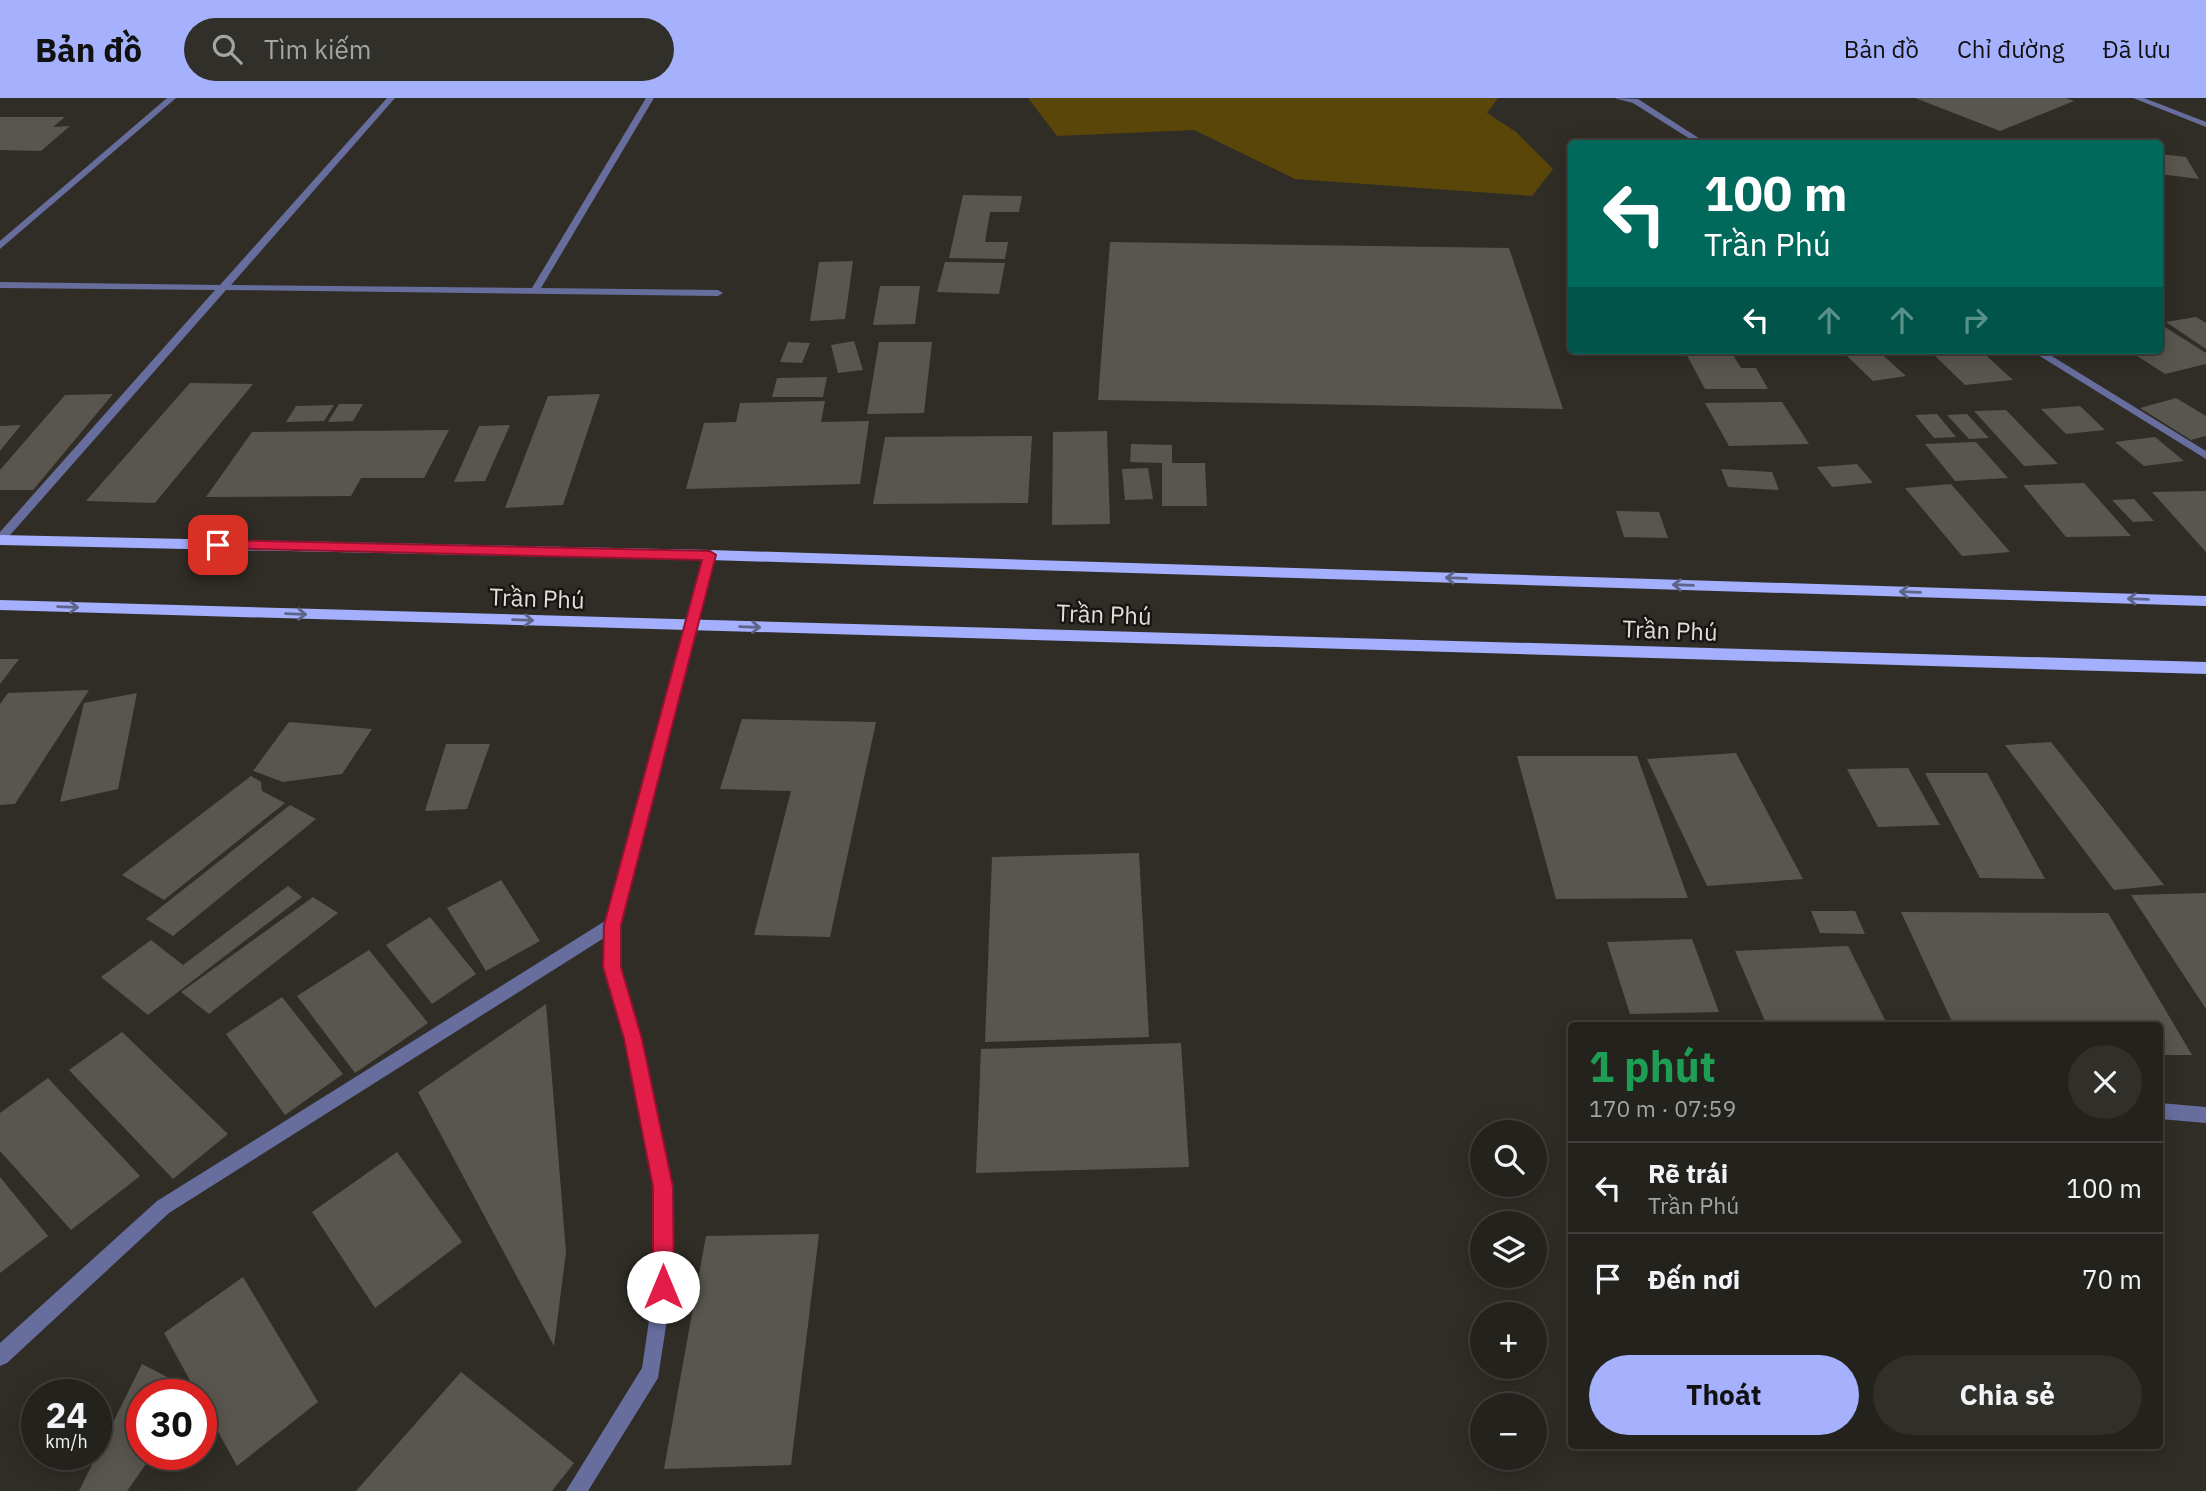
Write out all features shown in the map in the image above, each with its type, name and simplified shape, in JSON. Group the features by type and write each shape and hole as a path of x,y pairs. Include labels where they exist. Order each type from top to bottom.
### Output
{"main road":[{"name":"Trần Phú","path":"0,540 710,555 2206,601"},
{"name":"Trần Phú","path":"0,606 2206,668"}],"street":[{"path":"0,246 172,98"},
{"path":"0,540 391,98"},
{"path":"535,291 650,98"},
{"path":"1618,98 1635,101 1698,140"},
{"path":"2137,98 2206,125"},
{"path":"0,285 718,293"},
{"path":"2041,354 2206,456"},
{"path":"576,1491 651,1371 663,1287 663,1187 633,1039 612,967 612,925 710,555"},
{"path":"0,1356 163,1207 612,925"},
{"path":"2163,1111 2206,1115"}],"shaded area":[{"path":"1028,98 1498,98 1487,113 1516,132 1553,169 1532,196 1295,179 1194,130 1057,136"}],"building":[{"path":"1915,98 2066,98 2074,101 2000,131"},
{"path":"0,117 65,117 53,127 70,126 41,151 0,150"},
{"path":"2163,154 2186,157 2199,179 2163,174"},
{"path":"963,195 1022,196 1019,212 990,212 985,242 1008,242 1005,259 949,258"},
{"path":"1110,242 1509,248 1563,409 1098,400"},
{"path":"853,261 845,319 810,321 819,262"},
{"path":"945,262 1005,263 999,294 937,292"},
{"path":"880,286 920,286 915,324 873,325"},
{"path":"2196,317 2206,323 2206,349 2166,322"},
{"path":"2163,326 2206,353 2206,364 2165,374 2134,354 2163,354"},
{"path":"854,341 863,370 838,373 831,345"},
{"path":"788,342 810,343 802,363 780,362"},
{"path":"879,342 932,342 924,413 867,414"},
{"path":"1686,354 1732,354 1741,368 1756,368 1768,389 1705,389"},
{"path":"1845,354 1881,354 1906,376 1873,381"},
{"path":"1933,354 1984,354 2013,380 1965,385"},
{"path":"827,377 823,397 772,397 777,378"},
{"path":"190,383 253,384 155,503 86,501"},
{"path":"113,394 33,490 0,490 0,470 65,395"},
{"path":"600,394 563,505 505,508 548,396"},
{"path":"2176,398 2206,416 2206,436 2191,440 2140,408"},
{"path":"825,401 821,422 869,421 860,484 686,489 704,423 736,422 740,403"},
{"path":"1782,402 1809,444 1729,446 1705,403"},
{"path":"339,404 363,404 353,421 328,422"},
{"path":"334,405 324,421 286,422 296,406"},
{"path":"2080,406 2105,430 2066,434 2041,409"},
{"path":"2006,410 2058,464 2024,466 1974,411"},
{"path":"1937,414 1956,437 1934,438 1915,415"},
{"path":"1967,414 1989,438 1969,439 1947,415"},
{"path":"21,425 0,451 0,426"},
{"path":"510,425 485,481 454,482 479,426"},
{"path":"449,430 424,478 361,478 351,496 206,497 252,432"},
{"path":"1107,431 1110,524 1052,525 1053,432"},
{"path":"1032,436 1028,503 873,504 885,437"},
{"path":"2155,437 2184,461 2144,466 2115,442"},
{"path":"1976,442 2008,478 1955,481 1925,444"},
{"path":"1131,444 1172,445 1172,463 1205,463 1207,506 1162,506 1162,463 1130,462"},
{"path":"1857,464 1873,483 1832,487 1817,467"},
{"path":"1148,468 1153,499 1125,500 1122,469"},
{"path":"1721,469 1772,472 1779,490 1728,487"},
{"path":"2084,483 2131,536 2066,537 2023,485"},
{"path":"1951,484 2010,552 1962,556 1905,488"},
{"path":"2206,491 2206,552 2152,492"},
{"path":"2134,499 2154,521 2133,522 2112,500"},
{"path":"1616,511 1659,512 1668,538 1624,537"},
{"path":"0,659 19,659 0,684"},
{"path":"89,690 15,804 0,805 0,704 8,693"},
{"path":"137,693 118,789 60,802 84,703"},
{"path":"742,719 876,722 830,937 754,935 791,791 720,789"},
{"path":"289,722 372,729 342,774 283,782 253,771"},
{"path":"2051,742 2164,885 2114,890 2005,745"},
{"path":"446,744 490,744 467,809 425,811"},
{"path":"1736,753 1803,879 1707,886 1647,759"},
{"path":"1517,756 1637,756 1688,898 1556,899"},
{"path":"1908,768 1940,825 1878,827 1847,769"},
{"path":"1925,773 1987,773 2045,879 1980,878"},
{"path":"251,776 261,782 262,791 285,803 164,900 122,875"},
{"path":"290,805 316,819 173,936 146,919"},
{"path":"1139,853 1149,1037 985,1042 992,857"},
{"path":"501,880 540,941 486,971 447,908"},
{"path":"288,886 302,897 148,1015 101,977 151,940 183,965"},
{"path":"2206,893 2206,1009 2131,895"},
{"path":"313,897 338,913 209,1014 181,992"},
{"path":"1811,911 1855,911 1865,934 1820,933"},
{"path":"1901,912 2108,913 2192,1055 2163,1055 2163,1022 1952,1022"},
{"path":"430,917 476,974 432,1004 386,945"},
{"path":"1692,939 1719,1012 1630,1014 1607,942"},
{"path":"1848,946 1886,1022 1765,1022 1735,951"},
{"path":"369,950 428,1023 355,1073 297,996"},
{"path":"282,997 343,1074 285,1115 226,1034"},
{"path":"546,1004 566,1252 554,1346 418,1092"},
{"path":"122,1032 228,1134 173,1179 69,1070"},
{"path":"1181,1043 1189,1167 976,1173 981,1049"},
{"path":"48,1078 140,1176 71,1230 0,1151 0,1113"},
{"path":"397,1152 462,1242 375,1308 312,1212"},
{"path":"0,1177 48,1236 0,1273"},
{"path":"819,1234 791,1465 664,1469 706,1236"},
{"path":"243,1277 318,1402 237,1466 217,1430 217,1379 189,1379 164,1333"},
{"path":"142,1364 171,1379 135,1379"},
{"path":"461,1372 574,1463 552,1491 356,1491"},
{"path":"126,1396 126,1470 142,1470 127,1491 79,1491 89,1470 112,1470 112,1424"}],"route":[{"path":"218,545 710,555 612,925 612,967 633,1039 663,1187 663,1287"}]}
